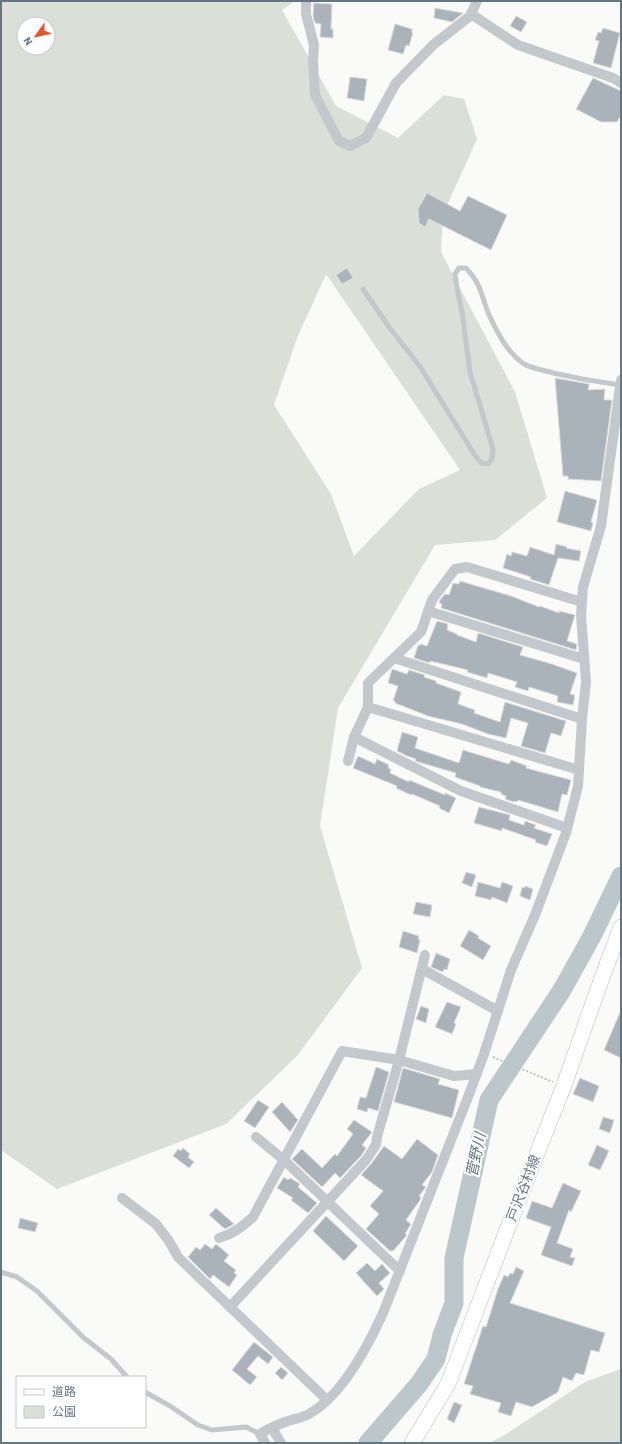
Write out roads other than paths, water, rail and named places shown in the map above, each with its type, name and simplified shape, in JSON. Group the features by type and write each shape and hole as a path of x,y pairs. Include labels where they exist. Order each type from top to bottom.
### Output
{"main road":[{"name":"戸沢谷村線","path":"412,1443 448,1384 563,1088 621,927"}],"street":[{"path":"306,1 306,14 314,45 313,61 315,95 340,141 350,146 366,138 396,83 433,45 462,24 471,14 478,1"},
{"path":"471,14 518,45 621,83"},
{"path":"265,1443 260,1434 309,1414 333,1396 346,1379 372,1337 400,1271 477,1074 511,970 535,915 567,828 578,786 586,682 580,614 583,587 601,526 620,383"},
{"path":"348,761 354,737 368,707 368,683 421,632 432,600 455,569 467,567 582,602"},
{"path":"428,611 584,659"},
{"path":"394,658 582,719"},
{"path":"368,707 579,770"},
{"path":"354,737 461,791 567,828"},
{"path":"230,1307 366,1160 376,1145 426,955"},
{"path":"422,969 498,1011"},
{"path":"219,1238 229,1236 238,1231 253,1217 342,1051 399,1060 454,1076 477,1074"},
{"path":"256,1137 284,1160 400,1271"},
{"path":"122,1198 156,1224 170,1241 178,1258 327,1400"},
{"path":"272,1428 281,1443"}],"lane":[{"path":"363,289 420,368 481,464 488,464 492,459 493,449 470,372 455,274 459,268 466,268 474,276 499,334 510,351 524,364 537,369 590,381 620,383"},
{"path":"1,1272 17,1277 37,1291 84,1338 111,1359 125,1376"},
{"path":"146,1393 170,1406 198,1425 212,1430 246,1427 260,1434"}],"waterway":[{"name":"菅野川","path":"368,1443 419,1384 436,1359 442,1335 454,1303 454,1258 489,1100 562,990 592,936 621,876"}]}
